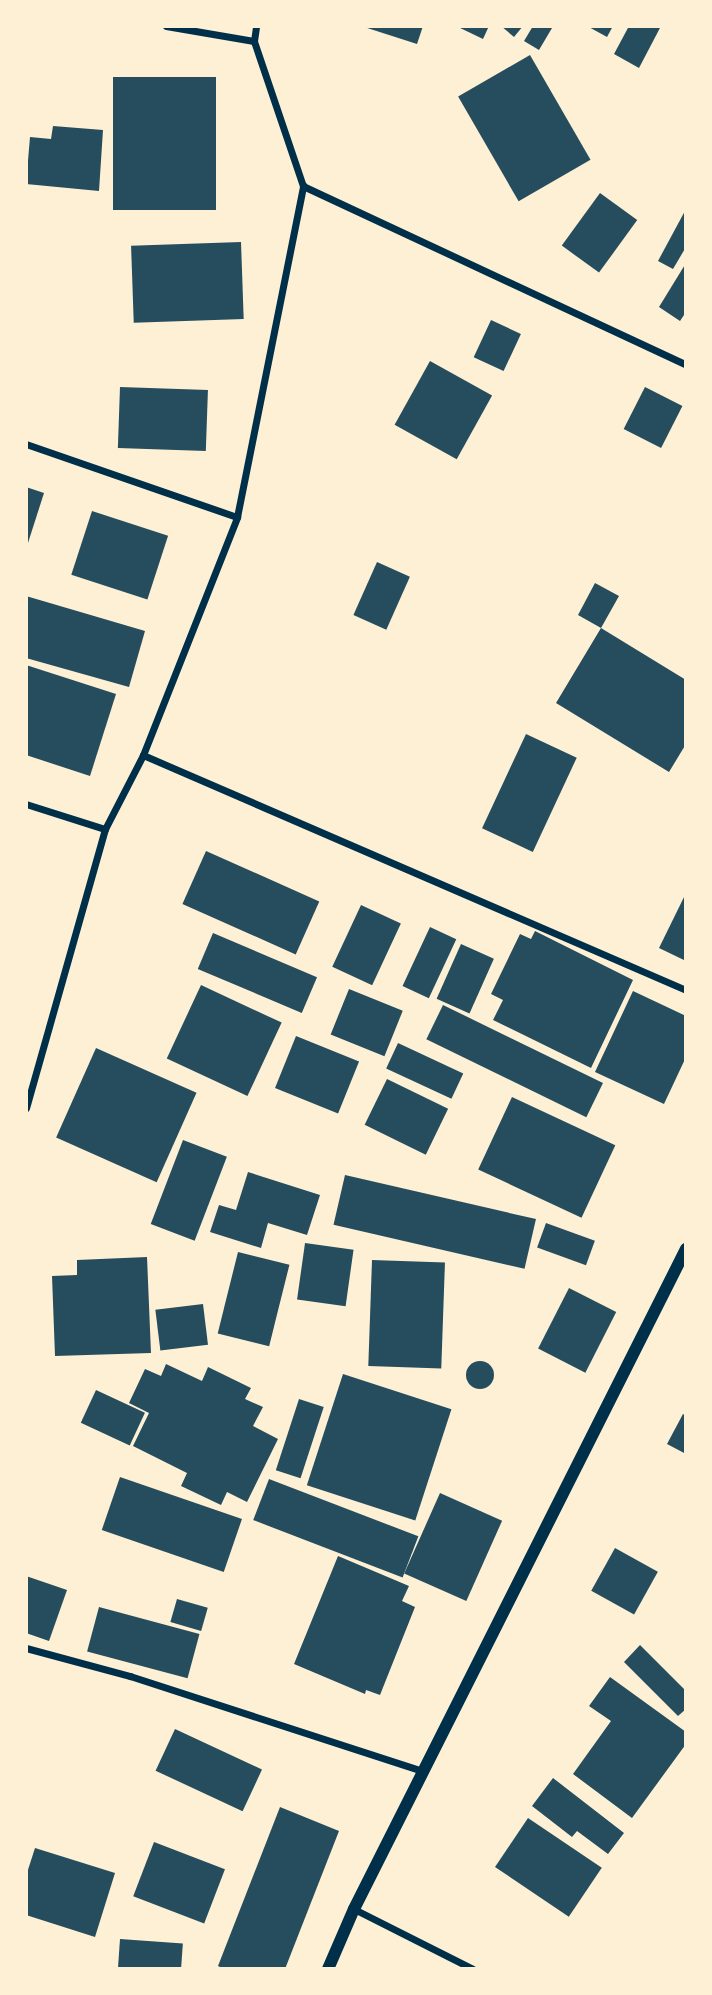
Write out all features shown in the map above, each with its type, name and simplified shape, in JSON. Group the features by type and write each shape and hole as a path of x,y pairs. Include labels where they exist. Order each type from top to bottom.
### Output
{"street":[{"path":"166,26 254,41"},
{"path":"26,1108 105,828 143,755 237,517 303,186 254,41 256,26"},
{"path":"303,186 686,365"},
{"path":"26,444 237,517"},
{"path":"143,755 686,990"},
{"path":"26,804 105,828"},
{"path":"328,1969 354,1909 686,1249"},
{"path":"26,1648 131,1676 423,1771"},
{"path":"354,1909 472,1969"}],"building":[{"path":"361,26 423,26 417,44"},
{"path":"456,26 489,26 483,39"},
{"path":"501,26 523,26 514,37"},
{"path":"533,26 552,28 539,50 524,41"},
{"path":"587,26 613,26 607,37"},
{"path":"629,26 661,26 639,68 614,54"},
{"path":"530,55 590,160 519,201 458,96"},
{"path":"113,77 216,77 216,210 113,210"},
{"path":"53,126 103,130 99,191 26,184 30,137 51,139"},
{"path":"600,193 637,220 599,273 562,246"},
{"path":"686,209 686,247 673,269 658,261"},
{"path":"241,242 244,319 134,323 131,246"},
{"path":"686,263 686,312 680,321 659,307"},
{"path":"491,320 521,334 504,371 474,357"},
{"path":"430,361 492,395 457,459 395,425"},
{"path":"120,387 208,390 206,451 118,448"},
{"path":"645,387 682,406 661,448 624,429"},
{"path":"26,487 44,493 27,546 26,546"},
{"path":"92,511 168,536 147,599 71,575"},
{"path":"377,562 410,577 386,630 353,615"},
{"path":"595,583 619,596 601,628 578,615"},
{"path":"26,596 145,631 129,687 26,658"},
{"path":"601,628 686,680 686,744 669,772 556,703"},
{"path":"26,665 116,694 90,776 26,755"},
{"path":"526,734 577,758 533,852 482,828"},
{"path":"206,851 319,901 296,954 182,904"},
{"path":"686,893 686,961 659,948"},
{"path":"361,905 401,924 372,985 332,967"},
{"path":"430,927 456,939 429,998 403,986"},
{"path":"535,931 633,980 591,1068 493,1020 503,1000 491,994 520,934 531,939"},
{"path":"213,933 317,977 302,1013 198,969"},
{"path":"461,944 494,959 469,1013 437,999"},
{"path":"201,985 282,1023 247,1096 167,1058"},
{"path":"349,989 403,1011 384,1056 331,1034"},
{"path":"633,991 686,1016 686,1057 664,1104 595,1072"},
{"path":"443,1005 603,1083 586,1117 426,1039"},
{"path":"296,1036 359,1061 338,1113 275,1088"},
{"path":"398,1043 463,1073 451,1099 386,1068"},
{"path":"96,1048 196,1093 157,1182 56,1138"},
{"path":"387,1079 448,1109 426,1155 365,1125"},
{"path":"512,1097 615,1145 582,1218 478,1170"},
{"path":"183,1140 227,1157 195,1241 151,1224"},
{"path":"248,1172 320,1195 307,1235 268,1223 261,1248 210,1232 219,1205 236,1210"},
{"path":"345,1175 536,1219 525,1269 334,1225"},
{"path":"546,1223 595,1241 586,1265 537,1247"},
{"path":"305,1243 354,1250 346,1306 297,1299"},
{"path":"238,1252 289,1265 269,1346 218,1334"},
{"path":"147,1257 151,1353 55,1356 52,1276 77,1275 77,1260"},
{"path":"372,1260 445,1263 441,1368 368,1366"},
{"path":"569,1288 616,1312 585,1373 538,1349"},
{"path":"203,1304 208,1345 160,1351 155,1310"},
{"path":"480,1361 490,1365 494,1375 490,1385 480,1389 470,1385 466,1375 470,1365"},
{"path":"166,1364 202,1381 208,1367 251,1388 245,1399 263,1407 253,1426 278,1439 247,1502 227,1492 221,1505 181,1486 187,1473 133,1446 149,1413 129,1403 145,1369 161,1376"},
{"path":"343,1374 451,1409 415,1521 307,1485"},
{"path":"96,1390 145,1413 130,1445 81,1423"},
{"path":"299,1399 324,1407 301,1478 276,1470"},
{"path":"683,1414 686,1416 686,1454 667,1444"},
{"path":"120,1477 242,1519 224,1572 102,1530"},
{"path":"269,1479 418,1536 403,1577 253,1520"},
{"path":"440,1493 502,1521 466,1601 404,1573"},
{"path":"615,1548 658,1572 634,1615 591,1591"},
{"path":"338,1556 409,1586 402,1601 415,1607 380,1695 366,1690 365,1694 294,1664"},
{"path":"26,1576 67,1590 49,1641 26,1633"},
{"path":"177,1599 208,1608 201,1631 170,1622"},
{"path":"99,1607 199,1634 188,1678 87,1651"},
{"path":"640,1645 686,1691 686,1709 678,1716 624,1662"},
{"path":"610,1677 686,1732 686,1744 632,1818 573,1774 611,1721 589,1706"},
{"path":"175,1729 262,1770 243,1811 156,1771"},
{"path":"553,1778 624,1833 608,1854 577,1831 572,1837 532,1806"},
{"path":"280,1807 339,1831 285,1969 224,1969 218,1966"},
{"path":"528,1818 602,1868 569,1917 495,1867"},
{"path":"154,1842 225,1869 204,1923 133,1896"},
{"path":"35,1848 115,1873 95,1937 26,1915 26,1876"},
{"path":"120,1939 183,1943 181,1969 118,1969"}]}
